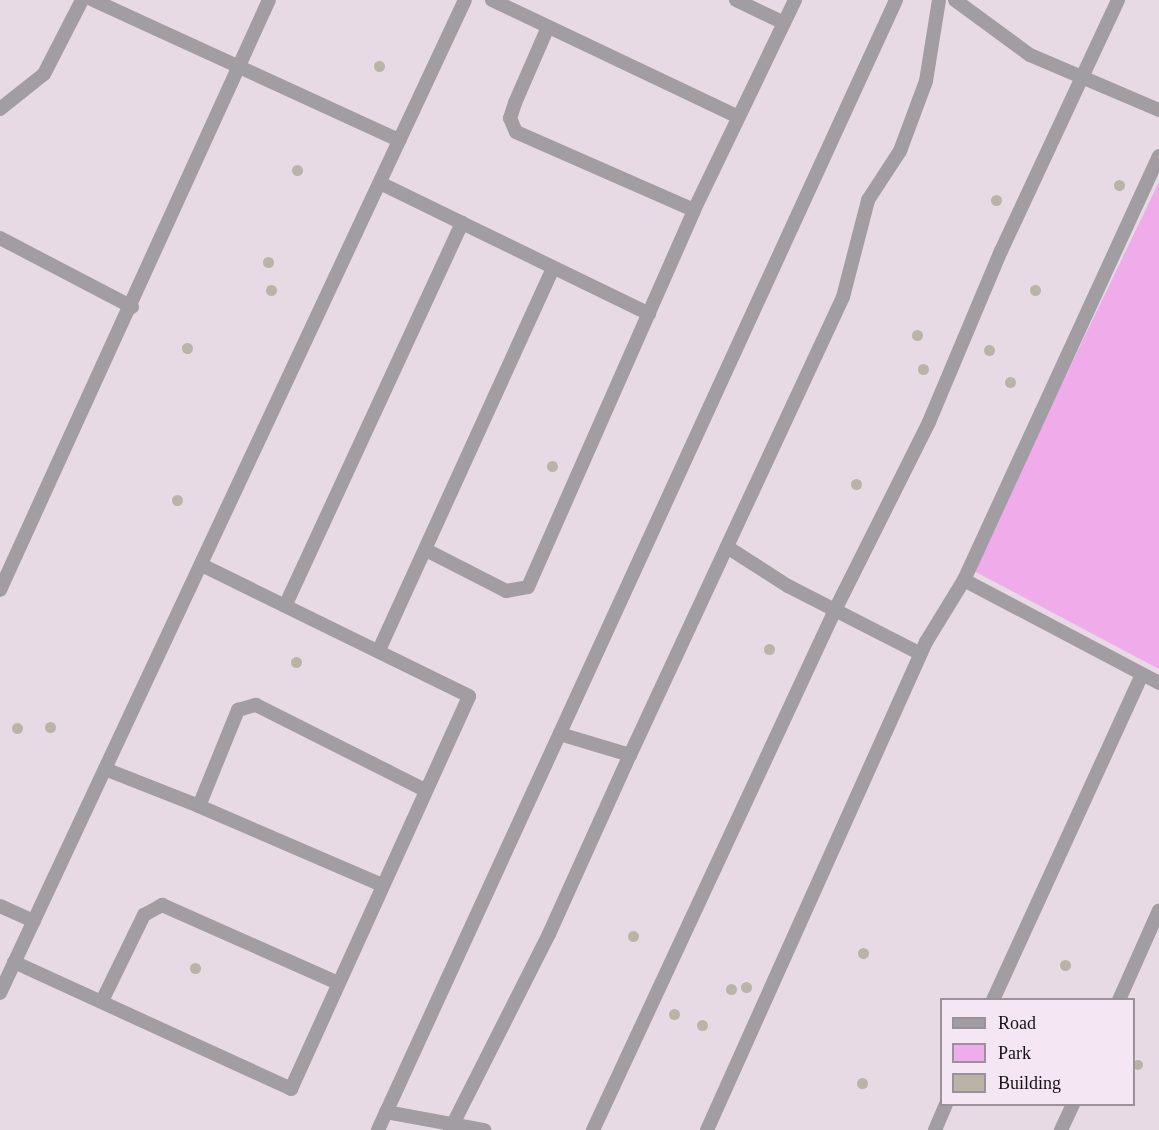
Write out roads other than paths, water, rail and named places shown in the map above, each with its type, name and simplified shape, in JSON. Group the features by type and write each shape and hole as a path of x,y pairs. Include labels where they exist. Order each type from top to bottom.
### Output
{"street":[{"path":"0,109 44,74 82,0"},
{"path":"93,0 399,141"},
{"path":"0,590 132,307 269,0"},
{"path":"0,993 465,0"},
{"path":"492,0 738,117"},
{"path":"736,0 784,23"},
{"path":"428,551 506,591 528,587 694,210 795,0"},
{"path":"378,1130 896,0"},
{"path":"451,1128 549,934 843,297 868,200 900,151 926,81 939,0"},
{"path":"593,1130 835,610 929,422 1081,76 1118,0"},
{"path":"959,1 1030,55 1159,110"},
{"path":"548,27 510,118 516,132 694,210"},
{"path":"707,1130 921,654 964,580 1159,156"},
{"path":"380,183 649,314"},
{"path":"286,604 462,223"},
{"path":"0,238 132,307"},
{"path":"379,650 428,551 553,269"},
{"path":"728,547 835,610 921,654"},
{"path":"14,962 291,1089 336,982 469,696 286,604 202,565"},
{"path":"964,580 1159,683"},
{"path":"993,998 1142,675"},
{"path":"199,806 238,710 250,704 425,790"},
{"path":"560,734 630,755"},
{"path":"105,769 199,806 382,885"},
{"path":"102,1001 144,915 162,905 336,982"},
{"path":"0,906 34,921"},
{"path":"1119,998 1159,910"},
{"path":"935,1130 945,1106"},
{"path":"1061,1130 1071,1106"},
{"path":"386,1112 451,1128 484,1130"}]}
